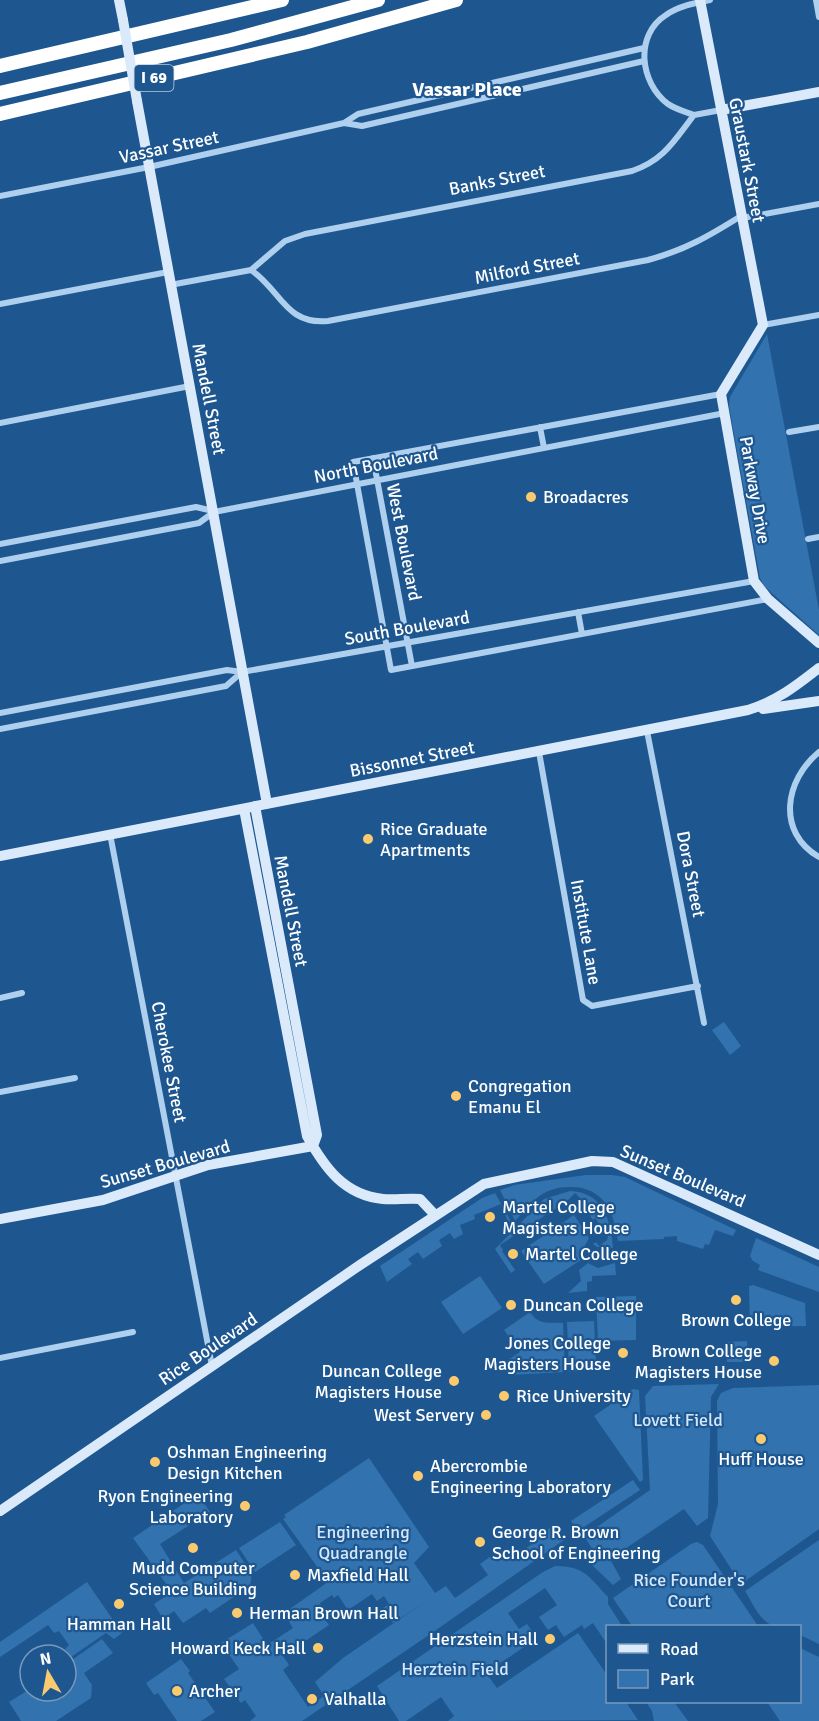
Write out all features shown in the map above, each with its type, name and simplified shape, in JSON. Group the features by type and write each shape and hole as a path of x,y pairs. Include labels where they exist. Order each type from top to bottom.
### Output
{"highway":[{"path":"0,66 282,0"},
{"path":"0,93 231,40 378,0"},
{"name":"I 69","path":"0,114 307,42 456,0"}],"street":[{"name":"Mandell Street","path":"119,0 267,804"},
{"path":"816,0 819,17"},
{"path":"703,1 681,7 664,16 653,27 644,48 647,73 655,90 669,105 694,115 819,92"},
{"name":"Graustark Street","path":"703,1 721,110 763,326"},
{"name":"Vassar Street","path":"0,196 149,167 344,123 358,114 644,48"},
{"name":"Vassar Street","path":"344,123 362,126 644,61"},
{"name":"Banks Street","path":"170,285 251,270 285,242 305,234 648,166 664,154 694,115"},
{"name":"Milford Street","path":"251,270 263,278 284,306 298,317 315,322 328,321 648,260 698,243 741,216 748,217 819,204"},
{"path":"0,304 168,272"},
{"path":"721,394 763,326 819,315"},
{"path":"0,423 190,386"},
{"name":"Parkway Drive","path":"721,394 754,581 768,599 819,643"},
{"name":"North Boulevard","path":"353,462 721,394"},
{"name":"North Boulevard","path":"0,561 199,523 214,512 725,413"},
{"path":"540,427 544,448"},
{"path":"789,432 819,427"},
{"name":"West Boulevard","path":"373,458 412,666"},
{"name":"West Boulevard","path":"353,462 391,670"},
{"name":"North Boulevard","path":"0,544 196,507 214,512"},
{"path":"808,539 819,537"},
{"name":"South Boulevard","path":"0,713 227,670 242,672 754,581"},
{"name":"South Boulevard","path":"391,670 768,599"},
{"path":"578,612 582,634"},
{"name":"Bissonnet Street","path":"0,856 748,710 773,701 794,689 819,668"},
{"name":"South Boulevard","path":"0,729 226,686 242,672"},
{"path":"748,710 819,701"},
{"name":"Dora Street","path":"647,731 704,1023"},
{"name":"Institute Lane","path":"539,752 583,1000 592,1006 698,986"},
{"path":"819,752 802,769 790,801 793,829 810,852 819,857"},
{"name":"Mandell Street","path":"249,808 290,1022 307,1136 313,1146"},
{"name":"Cherokee Street","path":"110,834 212,1366"},
{"path":"0,998 22,993"},
{"path":"0,1092 75,1078"},
{"path":"313,1146 323,1163 347,1188 360,1194 383,1199 420,1199 435,1215"},
{"name":"Sunset Boulevard","path":"0,1219 103,1200 208,1164 313,1146"},
{"name":"Sunset Boulevard","path":"435,1215 484,1184 541,1170 592,1161 613,1162 819,1255"},
{"name":"Rice Boulevard","path":"0,1511 435,1215"},
{"path":"0,1358 133,1332"}],"green space":[{"path":"767,334 819,610 819,635 764,586 760,578 729,406 730,397"},
{"path":"724,1022 741,1046 730,1055 712,1030"},
{"path":"586,1175 625,1177 736,1230 733,1236 715,1230 709,1245 705,1244 703,1249 677,1241 677,1236 664,1237 664,1239 618,1241 609,1210 597,1195 589,1190 567,1187 547,1192 534,1200 515,1221 500,1190 514,1185"},
{"path":"570,1191 590,1196 603,1209 610,1227 613,1248 597,1247 593,1244 596,1242 599,1246 607,1240 608,1236 603,1229 600,1230 598,1227 600,1225 595,1218 593,1220 588,1208 586,1210 582,1205 585,1203 575,1193 567,1201 500,1245 515,1270 511,1273 495,1249 544,1199"},
{"path":"495,1193 512,1223 508,1229 501,1204 474,1215 475,1219 460,1225 463,1234 454,1239 450,1233 439,1240 442,1246 423,1259 418,1252 408,1259 412,1264 387,1282 380,1266 482,1198"},
{"path":"574,1215 589,1238 582,1251 584,1258 544,1284 521,1251"},
{"path":"756,1238 819,1267 819,1292 758,1270 760,1265 750,1256"},
{"path":"588,1263 598,1268 615,1263 616,1275 592,1276 592,1281 587,1282 587,1291 568,1293 581,1281 579,1270"},
{"path":"480,1276 502,1308 463,1334 441,1302"},
{"path":"753,1285 805,1303 806,1326 750,1327 749,1286"},
{"path":"636,1296 636,1340 598,1341 596,1297"},
{"path":"530,1312 540,1321 563,1323 565,1372 509,1375 502,1364 520,1352 504,1330"},
{"path":"594,1321 596,1363 607,1363 607,1369 569,1372 567,1322"},
{"path":"747,1341 748,1362 727,1362 726,1342"},
{"name":"Lovett Field","path":"719,1384 711,1397 708,1518 697,1526 684,1509 610,1559 621,1579 613,1585 592,1565 593,1550 584,1536 650,1490 645,1396 653,1386"},
{"path":"819,1385 819,1529 741,1584 710,1536 718,1504 717,1401 721,1393 733,1388"},
{"path":"633,1389 639,1390 643,1480 640,1482 594,1416"},
{"name":"Engineering Quadrangle","path":"369,1458 429,1547 414,1563 435,1593 446,1586 455,1598 488,1575 480,1564 501,1549 509,1560 535,1542 553,1525 564,1540 302,1721 250,1721 256,1716 245,1700 241,1703 224,1679 239,1669 221,1643 253,1623 267,1645 293,1628 284,1613 328,1582 283,1519 286,1517 284,1515","holes":["372,1594 377,1601 384,1596 389,1604 383,1608 393,1623 426,1601 343,1658 315,1682 324,1696 308,1707 283,1670 289,1665 283,1656 329,1625 319,1611 322,1608 320,1603 332,1595 334,1598 338,1595 348,1610"]},
{"path":"633,1480 640,1490 578,1531 571,1521"},
{"path":"198,1494 210,1512 160,1544 184,1583 236,1550 252,1574 250,1586 210,1613 206,1608 183,1623 174,1611 163,1619 154,1604 172,1592 133,1538"},
{"path":"280,1522 296,1545 255,1572 239,1548"},
{"path":"819,1540 819,1644 801,1635 801,1625 773,1625 765,1621 745,1591"},
{"name":"Rice Founder's Court","path":"697,1542 703,1545 757,1625 631,1625 613,1598"},
{"name":"Herztein Field","path":"555,1566 573,1568 586,1574 608,1597 608,1604 621,1625 606,1625 606,1642 593,1623 584,1629 582,1625 564,1637 556,1625 548,1630 539,1617 557,1605 545,1588 508,1613 519,1629 527,1624 537,1638 486,1673 497,1688 578,1633 606,1674 606,1703 627,1703 638,1720 448,1721 454,1716 441,1697 406,1721 399,1721 377,1686"},
{"path":"87,1582 122,1633 114,1639 106,1633 78,1652 78,1643 68,1643 59,1631 54,1633 48,1625 0,1657 0,1642"},
{"path":"102,1639 113,1653 84,1673 92,1685 91,1698 56,1721 21,1721 9,1702 18,1696 18,1703 78,1703 78,1656"},
{"path":"801,1648 819,1657 819,1721 780,1721 768,1703 801,1703"},
{"path":"181,1659 215,1712 201,1721 177,1721 158,1693 154,1695 146,1683"},
{"path":"647,1703 675,1703 688,1721 654,1721 652,1711"}],"place":[{"name":"Broadacres","path":"531,497"},
{"name":"Rice Graduate Apartments","path":"368,839"},
{"name":"Congregation Emanu El","path":"456,1096"},
{"name":"Martel College Magisters House","path":"490,1217"},
{"name":"Martel College","path":"513,1254"},
{"name":"Brown College","path":"736,1300"},
{"name":"Duncan College","path":"511,1305"},
{"name":"Jones College Magisters House","path":"623,1353"},
{"name":"Brown College Magisters House","path":"774,1361"},
{"name":"Duncan College Magisters House","path":"454,1381"},
{"name":"Rice University","path":"504,1396"},
{"name":"West Servery","path":"486,1415"},
{"name":"Huff House","path":"761,1439"},
{"name":"Oshman Engineering Design Kitchen","path":"155,1462"},
{"name":"Abercrombie Engineering Laboratory","path":"418,1476"},
{"name":"Ryon Engineering Laboratory","path":"245,1506"},
{"name":"George R. Brown School of Engineering","path":"480,1542"},
{"name":"Mudd Computer Science Building","path":"193,1548"},
{"name":"Maxfield Hall","path":"295,1575"},
{"name":"Hamman Hall","path":"119,1604"},
{"name":"Herman Brown Hall","path":"237,1613"},
{"name":"Herzstein Hall","path":"550,1639"},
{"name":"Howard Keck Hall","path":"318,1648"},
{"name":"Archer","path":"177,1691"},
{"name":"Valhalla","path":"312,1699"}],"district":[{"name":"Vassar Place","path":"467,89"}]}
